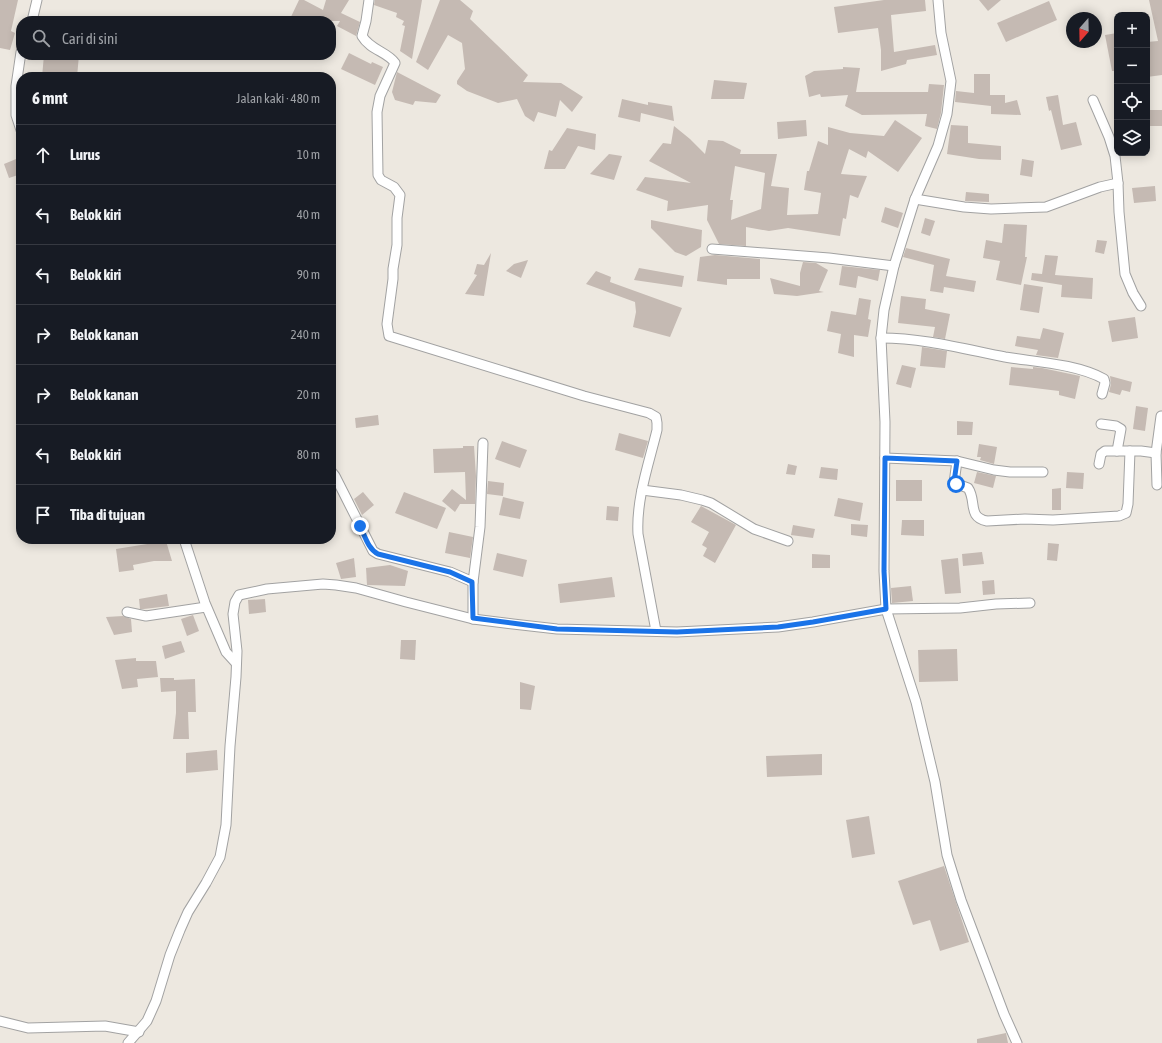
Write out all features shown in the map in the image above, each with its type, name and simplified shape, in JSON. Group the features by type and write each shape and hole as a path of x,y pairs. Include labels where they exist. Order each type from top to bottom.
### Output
{"street":[{"path":"33,16 37,0"},
{"path":"368,0 366,21 362,36 365,42 393,59 395,63 380,96 377,125 378,175 381,180 394,187 400,195 397,218 397,245 387,324 389,336 591,398 649,413 656,417 658,423 657,430 642,490 637,520 638,534 656,631"},
{"path":"938,0 941,33 951,80 947,114 938,146 915,199 894,266 884,310 881,338 884,386 884,571 886,609 918,709 935,782 947,856 961,900 1004,1014 1017,1043"},
{"path":"17,72 19,60"},
{"path":"16,92 16,115"},
{"path":"1093,100 1115,152 1125,274 1133,293 1141,306"},
{"path":"915,199 991,210 1046,207 1100,187 1118,183"},
{"path":"712,249 829,258 894,266"},
{"path":"881,338 903,338 954,346 1004,357 1081,369 1104,379 1105,382 1102,394"},
{"path":"1157,485 1156,453 1161,416"},
{"path":"1100,424 1116,426 1121,429 1117,451"},
{"path":"473,618 472,582 480,527 483,443"},
{"path":"957,461 954,483 968,488 972,497 975,516 978,518 987,521 1074,519 1119,516 1126,513 1128,504 1130,451"},
{"path":"1100,464 1103,452 1130,451 1156,453"},
{"path":"885,458 957,461 994,470 1010,472 1043,472"},
{"path":"336,478 373,552 417,565 450,572 472,582"},
{"path":"642,490 681,495 711,503 738,520 762,532 788,541"},
{"path":"186,544 206,607 226,652 236,663"},
{"path":"128,1043 147,1021 156,1001 170,956 188,912 220,857 226,825 237,651 233,614 235,602 239,595 266,589 336,584 473,618 557,629 677,632 778,627 886,609 960,608 996,604 1030,603"},
{"path":"127,612 146,616 206,607"},
{"path":"0,1021 28,1028 105,1026 139,1032"}],"building":[{"path":"0,0 18,0 11,31 15,33 10,50 0,48"},
{"path":"299,0 304,0 323,10 326,0 349,0 341,13 360,22 356,36 337,26 340,21 336,21 336,16 291,16"},
{"path":"375,0 422,0 412,59 400,51 405,26 402,25 404,21 396,17 397,13 374,5"},
{"path":"440,0 460,0 473,11 470,19 528,75 523,82 561,83 583,97 572,112 560,100 556,117 538,112 534,122 525,116 517,99 498,103 467,91 457,84 457,81 465,69 462,43 448,35 428,70 416,62"},
{"path":"884,0 925,0 926,11 891,15 894,52 935,45 937,55 907,60 906,64 881,71 881,50 878,28 838,33 834,7"},
{"path":"979,0 1001,0 988,11"},
{"path":"1149,0 1162,0 1162,75 1150,77 1150,42 1158,41"},
{"path":"1049,1 1057,20 1006,42 997,23"},
{"path":"1114,34 1114,71 1112,71 1105,35"},
{"path":"349,53 371,64 372,62 383,67 375,85 341,69"},
{"path":"44,60 79,60 77,72 42,72"},
{"path":"843,67 860,68 856,92 928,92 929,84 944,85 941,113 937,129 925,126 927,114 862,115 845,106 848,95 821,97 820,94 809,97 805,76 814,71 843,69"},
{"path":"397,72 441,95 436,103 415,101 413,105 395,100 392,92"},
{"path":"974,74 990,74 990,95 1005,95 1005,103 1017,100 1021,115 991,114 991,106 955,102 956,91 974,93"},
{"path":"714,80 747,83 744,99 711,99"},
{"path":"1058,95 1063,125 1076,122 1082,145 1061,150 1051,110 1049,111 1046,97"},
{"path":"622,99 648,105 648,102 672,106 674,121 641,113 640,122 618,117"},
{"path":"1150,110 1162,110 1162,126 1150,126"},
{"path":"806,120 807,136 778,139 777,122"},
{"path":"895,120 922,138 898,172 868,151 866,158 849,149 841,174 867,176 858,198 850,195 846,219 843,218 840,236 788,228 769,231 746,227 746,246 719,244 707,220 708,205 667,211 668,201 636,190 645,177 691,183 649,161 663,143 671,144 674,126 705,154 708,140 723,141 741,150 740,154 777,154 771,186 789,188 787,215 818,214 821,193 804,190 807,171 809,171 818,141 828,145 828,127 850,133 884,136","holes":["735,166 765,173 761,209 731,220 733,200 730,200"]},
{"path":"951,125 968,126 968,143 1001,146 1001,160 979,159 947,154"},
{"path":"567,128 596,134 595,150 578,146 565,169 544,169 549,150 552,151"},
{"path":"609,154 622,156 614,180 590,174"},
{"path":"16,159 16,176 9,178 4,164"},
{"path":"1022,159 1034,161 1032,177 1020,175"},
{"path":"1155,186 1156,201 1134,203 1132,188"},
{"path":"966,192 989,194 989,202 965,201"},
{"path":"885,207 903,213 898,228 881,222"},
{"path":"925,218 935,221 930,236 921,233"},
{"path":"651,220 702,230 701,247 686,256 675,252 651,228"},
{"path":"1004,224 1027,225 1025,257 1027,257 1021,285 996,280 1000,261 983,258 986,240 1002,243"},
{"path":"1097,240 1107,241 1104,254 1095,252"},
{"path":"906,248 950,259 946,276 976,281 974,292 944,287 943,293 930,291 934,265 903,257"},
{"path":"491,253 484,296 465,294 477,275 474,274 477,264 484,265"},
{"path":"715,255 760,259 760,279 727,279 727,285 697,281 700,257"},
{"path":"1045,255 1058,256 1055,275 1093,278 1092,299 1061,297 1062,285 1031,280 1032,273 1042,274"},
{"path":"528,260 521,278 506,271 514,264"},
{"path":"803,262 816,263 828,270 819,291 824,292 797,296 774,294 770,278 800,286 800,273"},
{"path":"842,266 880,270 878,281 858,276 856,288 839,285"},
{"path":"639,268 684,276 682,287 634,280"},
{"path":"596,271 611,277 610,282 682,308 670,337 633,327 636,312 635,302 586,284"},
{"path":"1024,284 1043,287 1039,313 1020,310"},
{"path":"901,296 926,299 925,309 950,314 945,339 933,337 935,327 898,323"},
{"path":"859,298 871,300 868,319 871,320 868,337 854,335 854,357 838,353 841,334 827,331 831,311 856,315"},
{"path":"1135,317 1138,338 1112,342 1108,321"},
{"path":"1043,328 1064,333 1058,358 1036,355 1038,350 1015,346 1017,336 1040,339"},
{"path":"922,347 947,351 945,368 920,366"},
{"path":"902,365 916,368 911,388 896,384"},
{"path":"1011,367 1033,369 1033,367 1042,368 1080,376 1075,399 1059,395 1059,391 1009,385"},
{"path":"1110,376 1132,382 1130,392 1122,390 1120,395 1109,392 1111,384"},
{"path":"1136,406 1148,408 1145,431 1133,429"},
{"path":"378,415 379,425 356,428 355,418"},
{"path":"957,421 973,422 972,435 957,435"},
{"path":"619,433 648,441 643,458 615,450"},
{"path":"502,441 527,450 520,468 495,459"},
{"path":"979,444 997,447 994,464 980,460 981,457 977,457"},
{"path":"463,446 474,446 476,476 475,504 460,504 455,512 442,501 452,489 466,500 465,472 434,473 433,449 463,448"},
{"path":"788,464 797,466 795,475 786,474"},
{"path":"821,467 838,469 837,480 819,478"},
{"path":"977,472 996,476 993,488 974,483"},
{"path":"1067,472 1084,473 1083,489 1066,488"},
{"path":"896,480 922,480 922,501 896,501"},
{"path":"488,481 504,483 503,496 487,494"},
{"path":"1061,488 1061,510 1052,510 1052,489"},
{"path":"363,492 374,505 362,515 354,499"},
{"path":"404,492 446,508 437,529 395,513"},
{"path":"503,497 524,502 520,519 499,515"},
{"path":"838,498 863,503 860,521 834,516"},
{"path":"607,506 619,507 618,521 606,520"},
{"path":"701,506 736,525 715,563 703,556 707,548 702,545 709,532 691,522"},
{"path":"902,520 924,520 924,536 901,535"},
{"path":"851,524 868,525 867,537 851,535"},
{"path":"793,525 815,529 813,538 791,535"},
{"path":"449,532 473,537 470,558 445,553"},
{"path":"1048,543 1059,544 1057,561 1047,560"},
{"path":"147,544 167,544 172,561 154,561 133,565 134,570 119,572 116,549"},
{"path":"982,552 984,564 963,566 962,554"},
{"path":"497,553 527,560 523,577 493,570"},
{"path":"812,554 830,555 830,568 812,568"},
{"path":"354,558 356,577 341,579 336,563"},
{"path":"958,558 961,593 945,594 941,560"},
{"path":"390,565 408,571 405,586 367,585 366,568"},
{"path":"612,577 615,597 560,603 558,584"},
{"path":"994,580 995,594 983,595 982,581"},
{"path":"911,586 913,601 892,603 891,588"},
{"path":"167,594 169,606 140,609 139,599"},
{"path":"265,599 266,612 249,614 248,600"},
{"path":"193,615 199,631 187,636 181,619"},
{"path":"123,616 131,619 132,632 114,635 106,617"},
{"path":"401,640 416,640 415,660 400,659"},
{"path":"181,641 185,652 165,659 162,646"},
{"path":"957,649 958,681 919,682 918,650"},
{"path":"136,658 136,661 156,661 158,677 137,679 138,687 122,689 115,660"},
{"path":"160,678 174,678 174,680 195,679 196,712 188,712 189,739 173,739 176,713 176,691 161,692"},
{"path":"520,682 535,686 531,710 520,709"},
{"path":"217,750 218,770 186,773 186,753"},
{"path":"822,754 822,775 767,777 766,756"},
{"path":"869,816 875,854 852,858 846,820"},
{"path":"944,866 969,942 940,951 930,920 913,925 898,881"},
{"path":"1006,1033 1008,1043 977,1043 977,1039"}],"route":[{"path":"360,526 373,552 417,565 450,572 472,582 473,618 557,629 612,631 677,632 778,627 886,609 884,571 885,458 957,461 954,477 954,483 956,484"}]}
